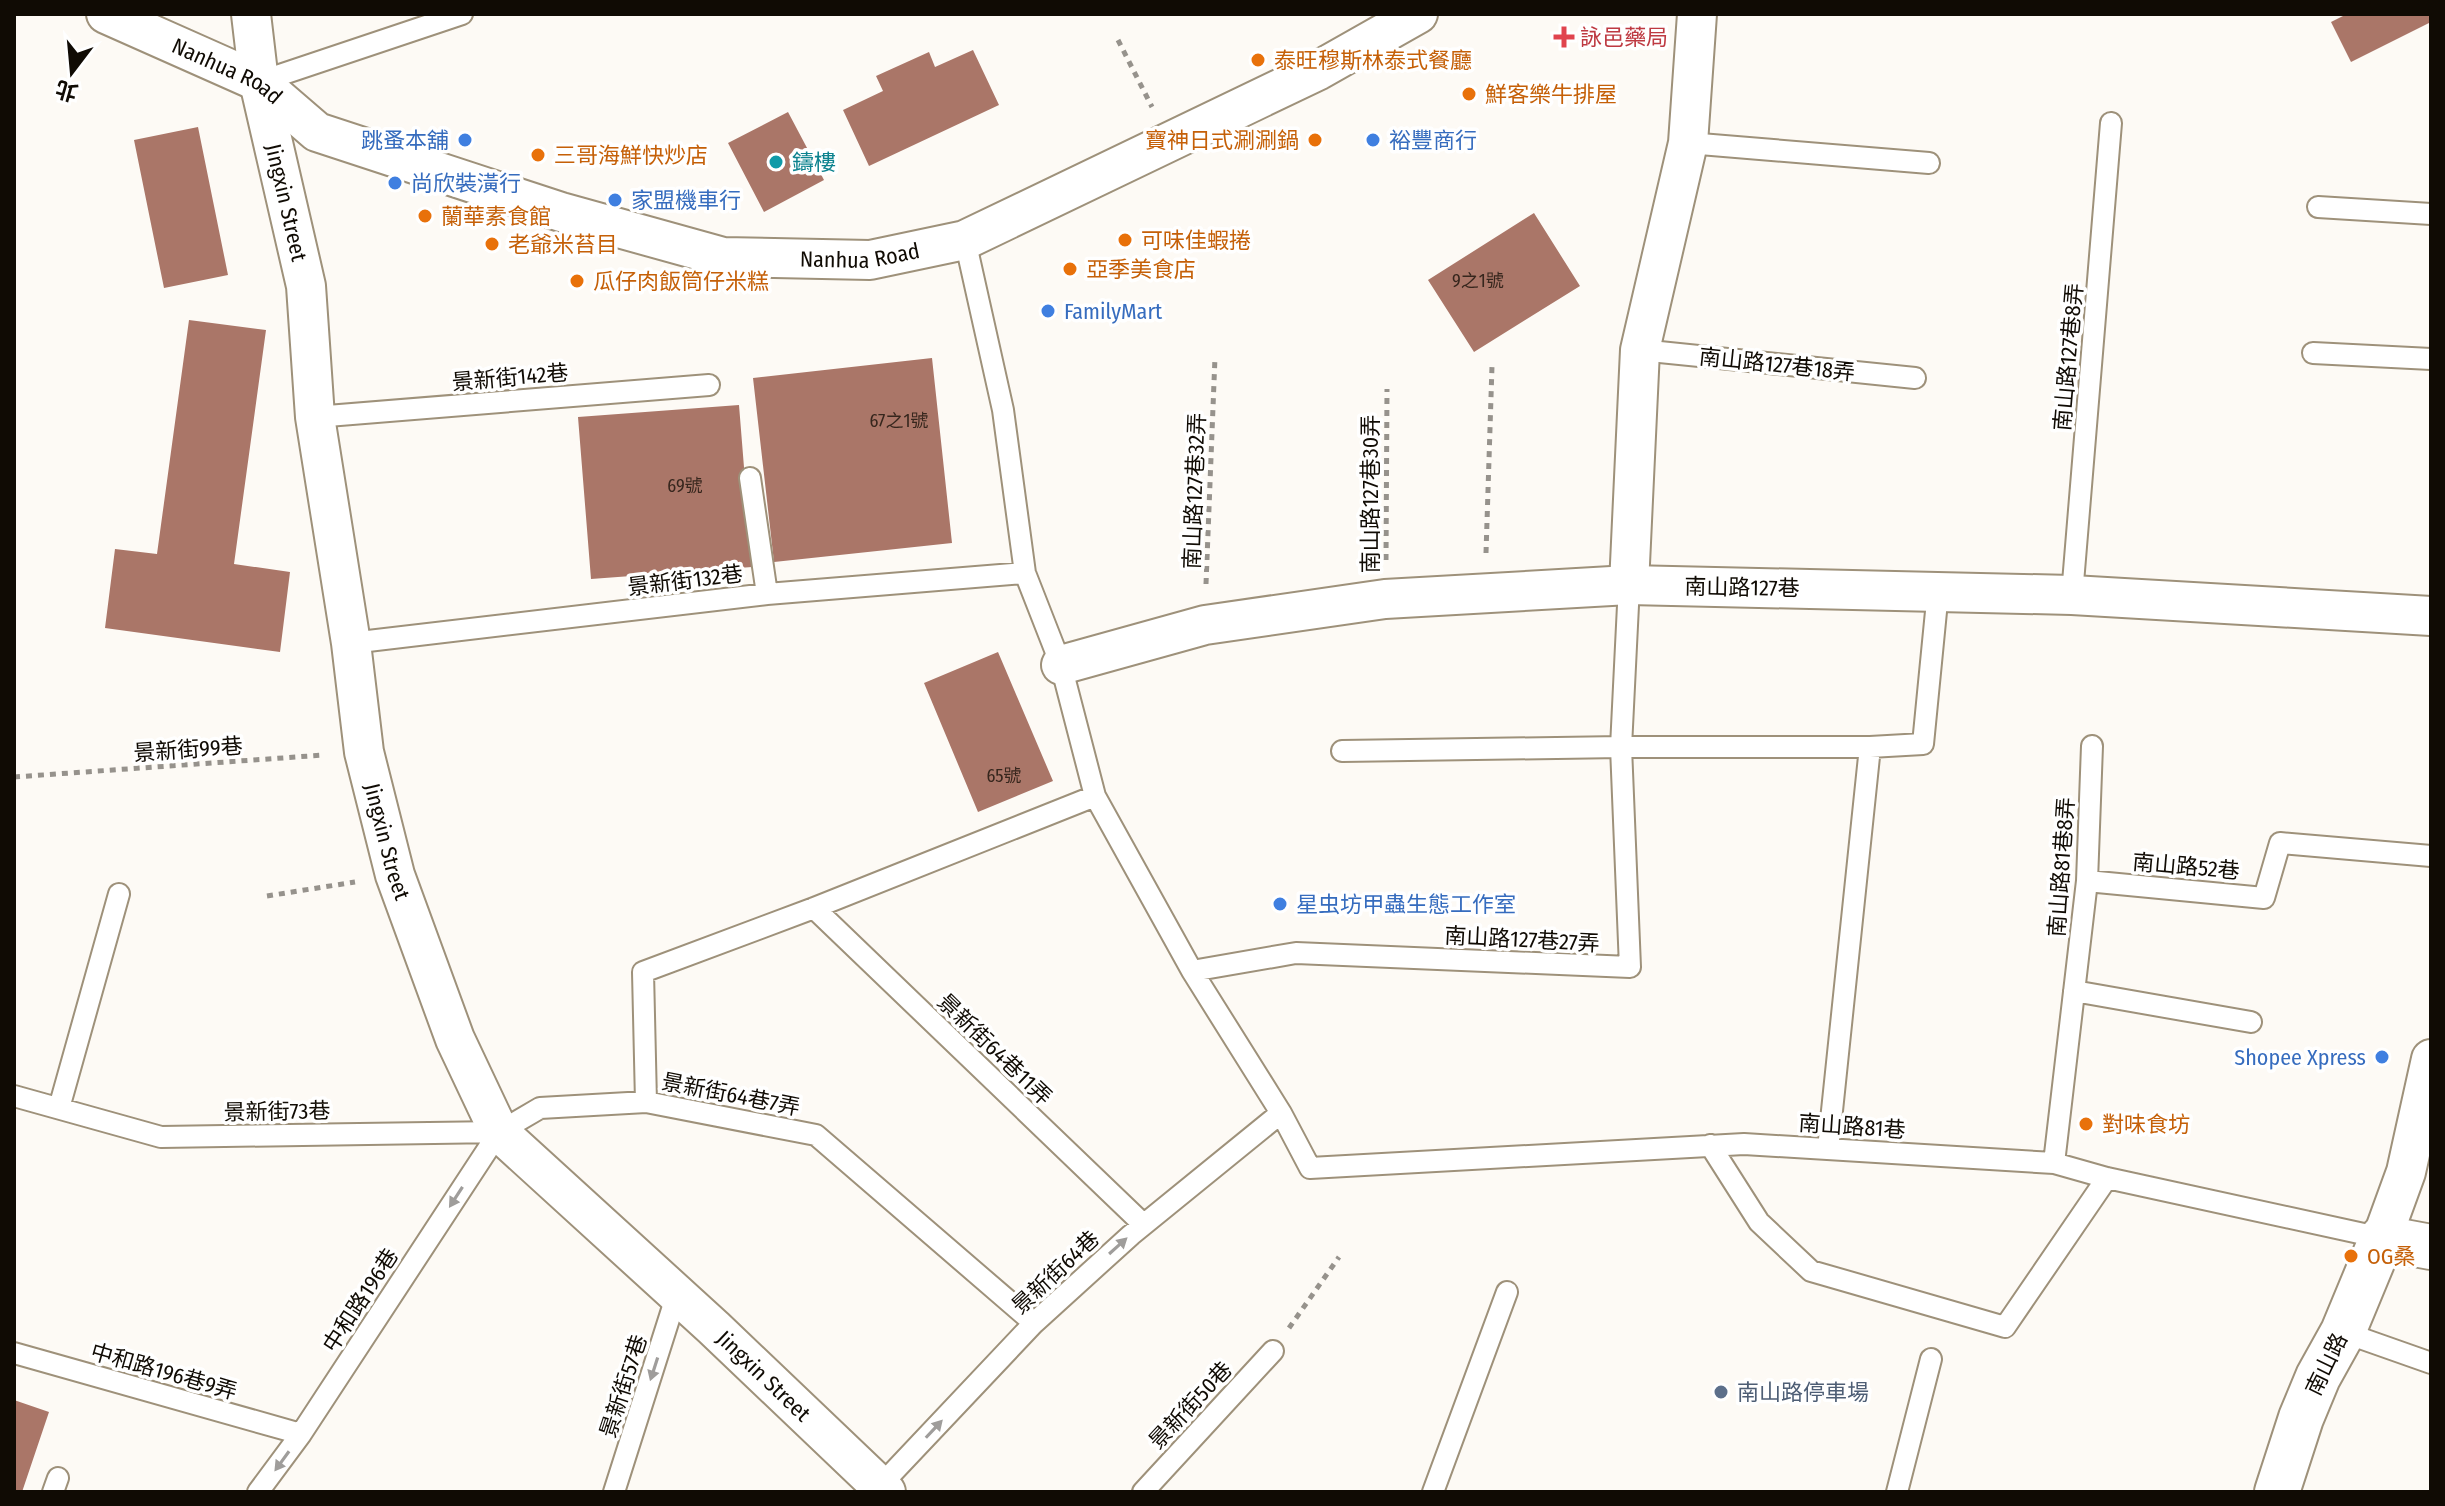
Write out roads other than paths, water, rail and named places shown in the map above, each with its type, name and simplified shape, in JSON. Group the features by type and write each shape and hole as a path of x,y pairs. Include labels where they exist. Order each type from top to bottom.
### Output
{"street":[{"name":"Nanhua Road","path":"106,14 259,82 317,132 561,212 723,257 870,260 965,240 1319,70 1418,14"},
{"name":"Jingxin Street","path":"251,14 259,82 306,286 315,417 351,643 364,752 395,875 455,1039 499,1132 677,1294 883,1489"},
{"path":"1629,585 1640,350 1688,143 1697,14"},
{"name":"南山路127巷","path":"1061,665 1205,625 1385,599 1629,585 2072,595 2431,616"},
{"path":"2431,1059 2406,1172 2382,1238 2431,1247"},
{"name":"南山路","path":"2277,1492 2318,1377 2343,1332 2382,1238"}],"lane":[{"path":"259,82 462,14"},
{"name":"南山路127巷8弄","path":"2072,595 2111,123"},
{"path":"1688,143 1929,163"},
{"path":"2318,207 2431,214"},
{"path":"965,240 1003,410 1025,573 1061,665 1095,796 1192,971 1281,1113"},
{"name":"南山路127巷18弄","path":"1640,350 1915,378"},
{"path":"2313,353 2431,359"},
{"name":"景新街142巷","path":"315,417 709,385"},
{"path":"750,478 767,594"},
{"name":"景新街132巷","path":"351,643 767,594 1025,573"},
{"name":"南山路127巷27弄","path":"1192,971 1296,953 1630,967 1621,747 1629,585"},
{"path":"1342,751 1923,744 1938,591"},
{"name":"南山路81巷8弄","path":"2054,1163 2087,881 2092,746"},
{"path":"1828,1149 1870,747"},
{"path":"646,1102 643,972 814,908 1095,796"},
{"name":"南山路52巷","path":"2087,881 2264,898 2280,843 2431,856"},
{"path":"59,1108 119,894"},
{"name":"景新街64巷11弄","path":"814,908 1143,1224"},
{"path":"2074,991 2251,1022"},
{"name":"景新街73巷","path":"14,1096 161,1137 499,1132"},
{"name":"景新街64巷7弄","path":"499,1132 540,1108 646,1102 816,1135 1034,1323"},
{"name":"南山路81巷","path":"1281,1113 1310,1168 1744,1144 2054,1163 2107,1178 2382,1238"},
{"name":"景新街64巷","path":"883,1489 1034,1323 1143,1224 1281,1113"},
{"name":"中和路196巷","path":"258,1492 301,1434 499,1132"},
{"path":"1710,1145 1759,1222 1811,1271 2005,1327 2107,1178"},
{"path":"1433,1492 1507,1292"},
{"name":"景新街57巷","path":"614,1492 677,1294"},
{"path":"2343,1332 2431,1363"},
{"name":"景新街50巷","path":"1143,1492 1273,1351"},
{"name":"中和路196巷9弄","path":"14,1353 301,1434"},
{"path":"1897,1492 1931,1359"}],"place":[{"name":"詠邑藥局","path":"1564,37"},
{"name":"泰旺穆斯林泰式餐廳","path":"1258,60"},
{"name":"鮮客樂牛排屋","path":"1469,94"},
{"name":"跳蚤本舖","path":"465,140"},
{"name":"寶神日式涮涮鍋","path":"1315,140"},
{"name":"裕豐商行","path":"1373,140"},
{"name":"三哥海鮮快炒店","path":"538,155"},
{"name":"鑄樓","path":"776,162"},
{"name":"尚欣裝潢行","path":"395,183"},
{"name":"家盟機車行","path":"615,200"},
{"name":"蘭華素食館","path":"425,216"},
{"name":"可味佳蝦捲","path":"1125,240"},
{"name":"老爺米苔目","path":"492,244"},
{"name":"亞季美食店","path":"1070,269"},
{"name":"瓜仔肉飯筒仔米糕","path":"577,281"},
{"name":"FamilyMart","path":"1048,311"},
{"name":"星虫坊甲蟲生態工作室","path":"1280,904"},
{"name":"Shopee Xpress","path":"2382,1057"},
{"name":"對味食坊","path":"2086,1124"},
{"name":"OG桑","path":"2351,1256"},
{"name":"南山路停車場","path":"1721,1392"}]}
